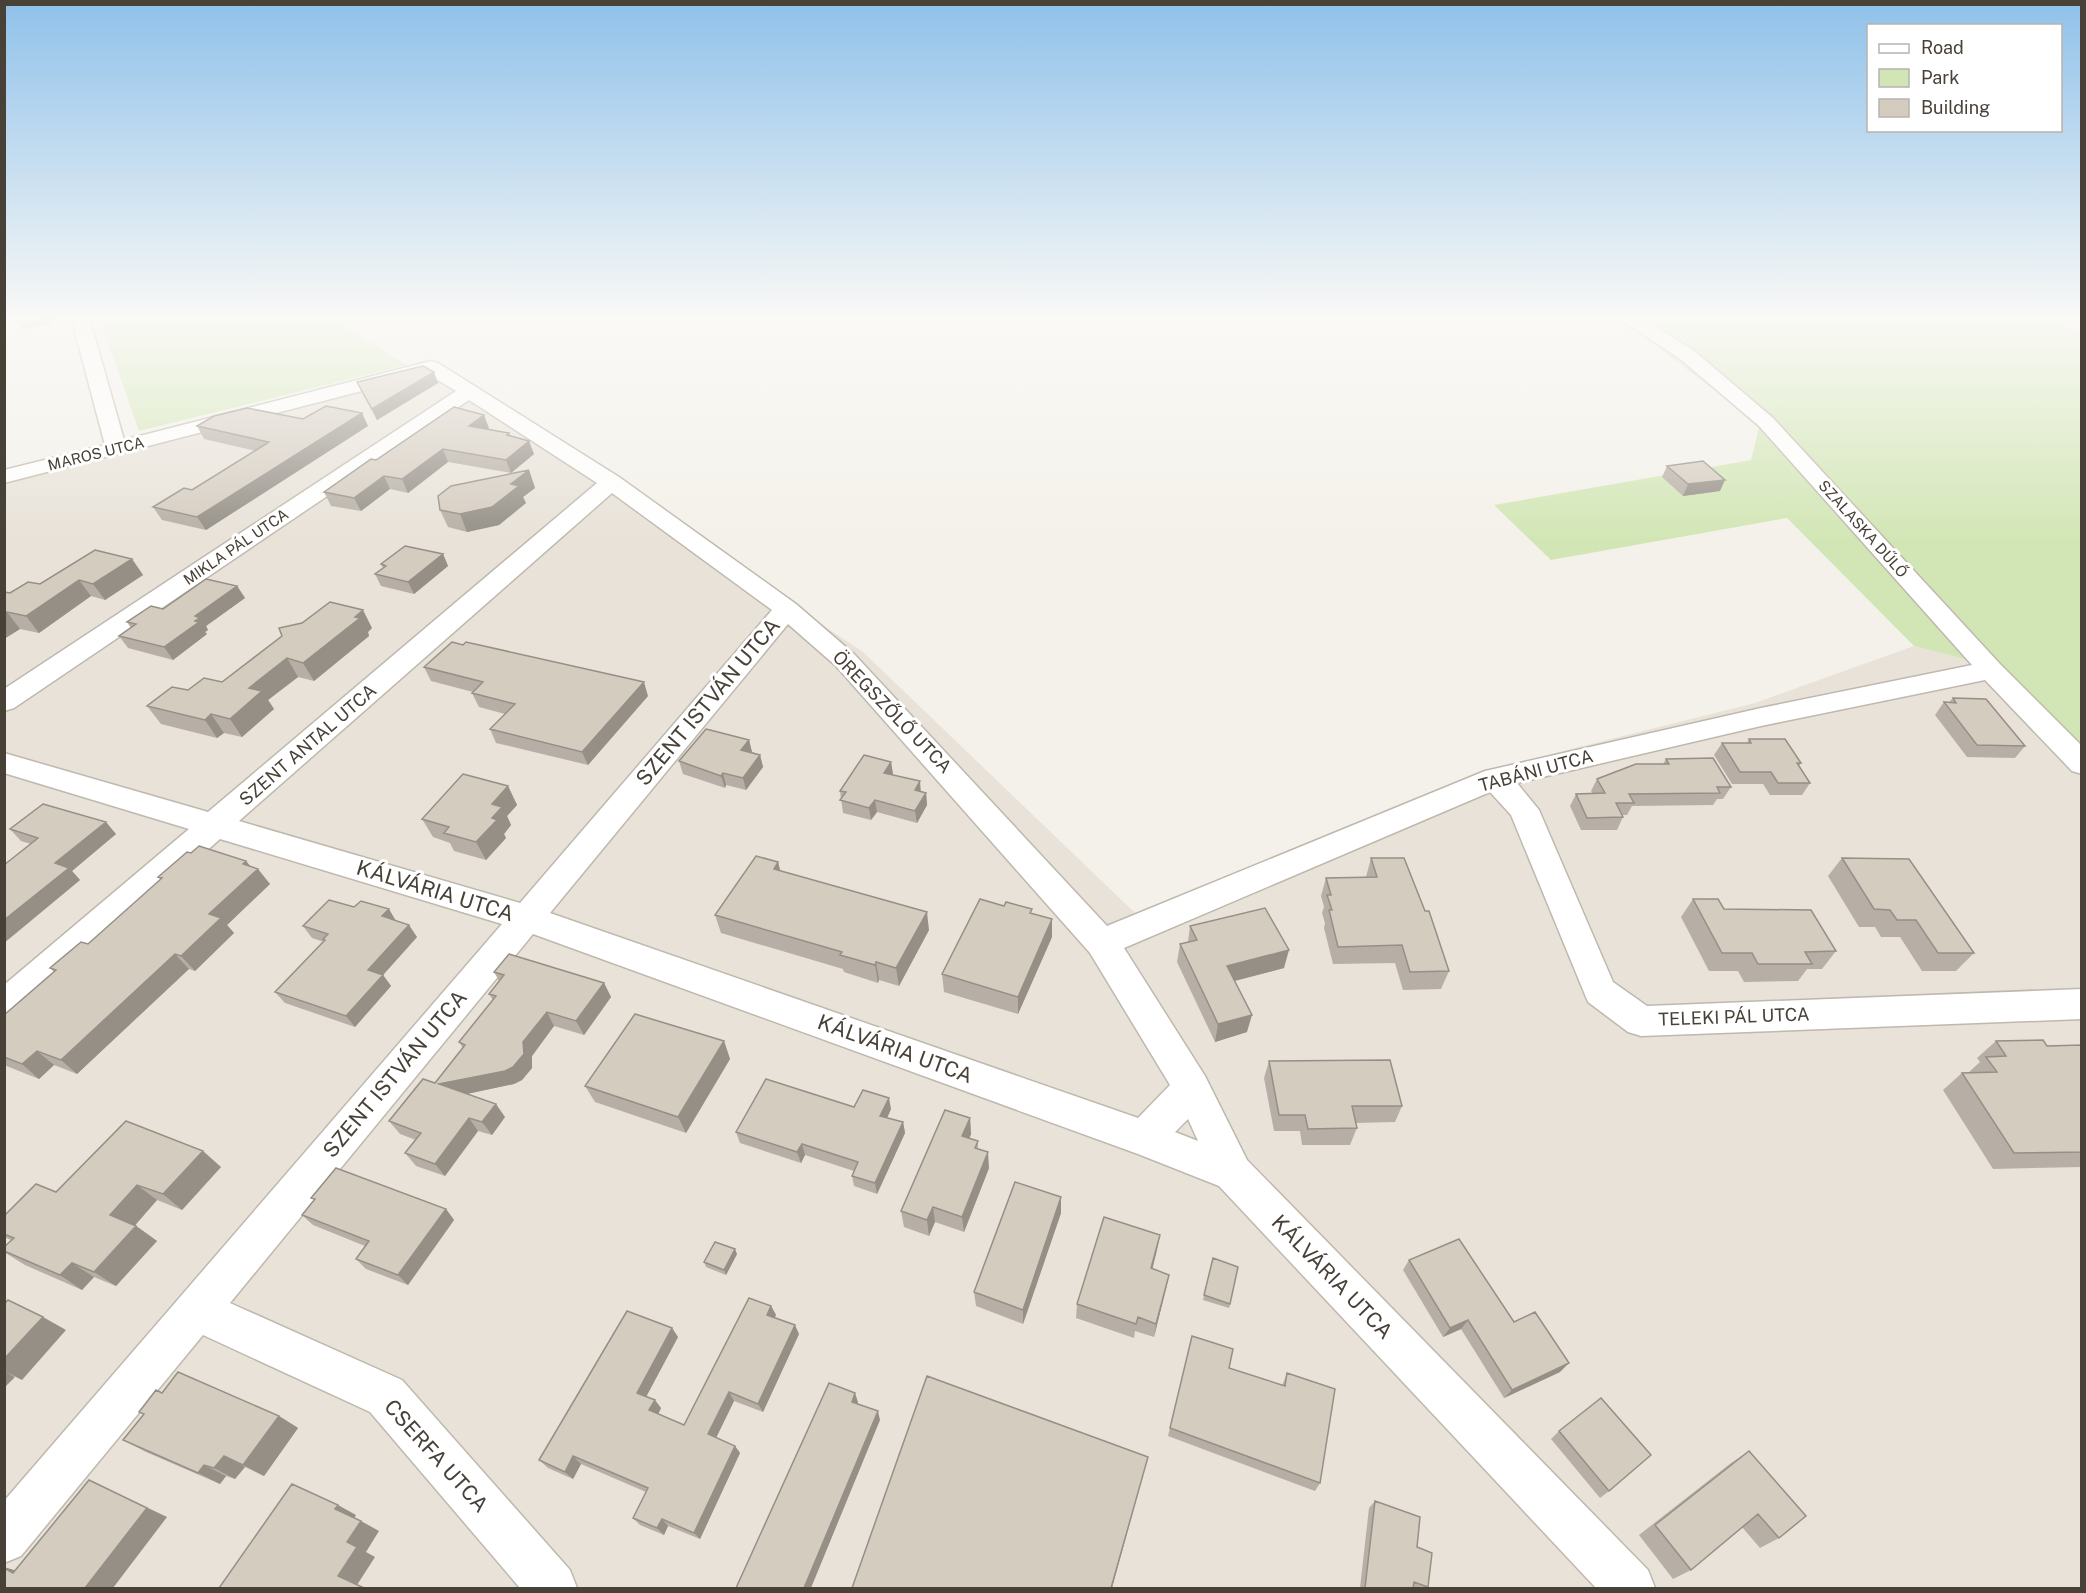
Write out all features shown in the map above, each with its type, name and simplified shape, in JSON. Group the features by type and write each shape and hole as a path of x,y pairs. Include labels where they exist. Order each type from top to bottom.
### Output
{"street":[{"path":"101,391 117,448"},
{"name":"MAROS UTCA","path":"4,477 337,391"},
{"name":"SZALASKA DŰLŐ","path":"1730,391 1766,422 1991,670 2082,764"},
{"name":"ÖREGSZŐLŐ UTCA","path":"468,392 611,482 787,609 845,660 1102,943 1192,1088 1233,1173"},
{"name":"MIKLA PÁL UTCA","path":"4,702 468,392"},
{"name":"SZENT ANTAL UTCA","path":"4,1007 611,482"},
{"name":"SZENT ISTVÁN UTCA","path":"4,1539 787,609"},
{"name":"TABÁNI UTCA","path":"1102,943 1495,778 1761,717 1991,670"},
{"name":"KÁLVÁRIA UTCA","path":"4,763 525,918 1144,1138 1233,1173 1630,1588"},
{"name":"TELEKI PÁL UTCA","path":"1495,778 1524,810 1600,992 1641,1021 2082,1004"},
{"path":"1144,1138 1192,1088"},
{"name":"CSERFA UTCA","path":"197,1310 386,1396 552,1588"}],"shaded area":[{"path":"322,391 474,391 863,652 1135,913 1483,771 1755,703 1914,646 1980,663 2081,771 2081,1588 5,1588 5,473"}],"green space":[{"path":"125,391 300,391 139,431"},
{"path":"1716,391 2081,391 2081,771 1980,663 1914,646 1787,518 1551,560 1494,505 1751,460 1760,424"}],"building":[{"path":"362,391 402,391 372,409"},
{"path":"326,406 362,413 197,517 153,507 184,488 192,490 269,442 197,426 214,416 247,408 303,419"},
{"path":"454,407 484,415 469,426 509,433 507,435 529,441 506,460 443,449 402,479 384,476 354,498 324,492 371,459 376,460"},
{"path":"1703,461 1725,480 1688,484 1667,466"},
{"path":"529,470 511,484 519,486 492,507 460,514 440,510 438,496 451,486"},
{"path":"405,546 443,554 408,582 375,574 386,566 381,564"},
{"path":"95,550 132,559 93,584 79,580 26,616 7,612 4,614 4,592 10,593 28,582 40,584"},
{"path":"206,579 237,586 195,616 200,618 195,621 199,622 164,647 119,636 136,624 127,622 151,606 163,609"},
{"path":"330,602 363,610 355,617 360,618 303,663 287,658 249,688 262,691 230,719 211,714 205,720 147,706 172,687 188,690 204,678 222,682 282,636 279,628 302,623"},
{"path":"452,642 463,645 466,642 644,682 582,752 490,729 515,704 472,693 483,682 424,667"},
{"path":"1953,698 1986,699 2025,746 1977,745 1944,702 1956,703"},
{"path":"706,729 749,740 741,750 760,755 743,778 723,773 721,776 679,761"},
{"path":"1749,739 1785,739 1801,763 1797,763 1810,783 1778,783 1771,772 1740,772 1722,743 1751,743"},
{"path":"864,755 891,762 884,773 920,781 915,790 926,793 915,811 875,800 869,808 840,800 846,792 840,791"},
{"path":"1713,758 1731,787 1717,787 1720,793 1629,794 1634,803 1616,803 1623,817 1587,818 1576,794 1605,793 1597,779 1636,764 1669,764 1666,759"},
{"path":"463,774 508,786 492,804 502,807 492,818 497,820 476,842 444,833 449,827 422,819"},
{"path":"43,804 106,822 55,863 69,868 4,920 4,865 38,838 10,829"},
{"path":"199,846 246,861 243,864 258,869 209,914 221,918 181,956 175,954 61,1060 37,1051 22,1064 4,1057 4,1015 56,970 50,968 81,942 88,944 162,878 158,877 187,852 191,853"},
{"path":"756,856 778,862 774,869 927,912 896,968 876,962 875,965 840,955 842,952 715,915"},
{"path":"1371,858 1404,858 1425,911 1429,911 1449,971 1410,972 1402,945 1338,947 1329,910 1332,910 1327,895 1331,895 1326,878 1377,877"},
{"path":"1842,858 1909,859 1974,953 1938,953 1916,920 1897,920 1890,910 1874,909"},
{"path":"980,899 1004,906 1006,902 1032,909 1030,913 1052,919 1018,997 942,974"},
{"path":"1693,899 1718,899 1724,909 1811,910 1836,951 1805,952 1812,964 1758,964 1752,953 1722,953"},
{"path":"329,900 354,907 361,901 389,909 382,916 409,925 368,970 383,975 346,1016 275,992 325,940 323,939 328,934 303,926"},
{"path":"1265,908 1289,950 1227,966 1252,1015 1218,1024 1180,944 1197,940 1190,926"},
{"path":"509,954 604,983 576,1021 547,1012 523,1042 524,1054 513,1067 505,1071 439,1084 496,1104 482,1122 469,1118 435,1164 405,1153 421,1133 389,1121 423,1079 435,1083 465,1045 459,1042 496,996 489,994 504,975 494,972"},
{"path":"635,1014 724,1041 678,1117 585,1086"},
{"path":"2043,1040 2047,1046 2082,1045 2082,1152 2014,1153 1962,1073 1997,1072 1986,1057 2006,1056 1996,1041"},
{"path":"1390,1060 1402,1106 1352,1106 1357,1128 1308,1129 1305,1115 1279,1115 1269,1061"},
{"path":"766,1079 854,1107 863,1090 889,1098 880,1116 903,1122 875,1183 852,1176 858,1162 802,1144 797,1152 736,1132"},
{"path":"945,1110 970,1118 962,1136 978,1141 975,1148 988,1152 962,1217 933,1207 927,1220 901,1211"},
{"path":"126,1121 203,1151 163,1194 137,1185 110,1215 136,1226 94,1272 72,1263 60,1275 4,1251 4,1247 14,1238 4,1234 4,1216 36,1184 56,1192"},
{"path":"336,1168 446,1209 398,1275 356,1259 369,1241 302,1215 315,1199 311,1198"},
{"path":"1015,1182 1061,1197 1023,1310 974,1292"},
{"path":"1104,1217 1160,1235 1151,1268 1169,1275 1156,1324 1138,1317 1136,1324 1077,1304"},
{"path":"1459,1239 1514,1322 1535,1312 1569,1363 1512,1390 1468,1320 1450,1328 1409,1260"},
{"path":"715,1242 735,1249 724,1270 704,1262"},
{"path":"1213,1258 1238,1267 1230,1304 1204,1295"},
{"path":"749,1298 771,1306 767,1315 795,1325 758,1404 729,1392 708,1434 735,1446 694,1533 662,1519 657,1528 633,1518 648,1488 573,1456 565,1472 539,1460 627,1311 672,1328 637,1393 655,1400 649,1410 684,1425"},
{"path":"8,1300 43,1317 4,1359 4,1304"},
{"path":"1192,1336 1233,1349 1229,1368 1285,1386 1287,1373 1335,1389 1320,1483 1170,1428"},
{"path":"178,1372 279,1416 243,1465 224,1456 214,1468 204,1465 198,1473 123,1440 144,1414 139,1412 156,1390 162,1393"},
{"path":"927,1376 1148,1457 1111,1588 852,1588"},
{"path":"829,1383 855,1393 852,1402 878,1411 804,1588 736,1588"},
{"path":"1601,1398 1651,1455 1609,1491 1559,1431"},
{"path":"1749,1451 1806,1516 1779,1538 1758,1514 1691,1570 1655,1525"},
{"path":"89,1480 147,1508 85,1588 4,1588 4,1568 13,1573"},
{"path":"292,1484 338,1505 335,1509 361,1521 347,1542 357,1547 338,1576 364,1588 219,1588"},
{"path":"1375,1501 1420,1517 1417,1547 1432,1553 1428,1587 1414,1582 1413,1588 1365,1588"}]}
